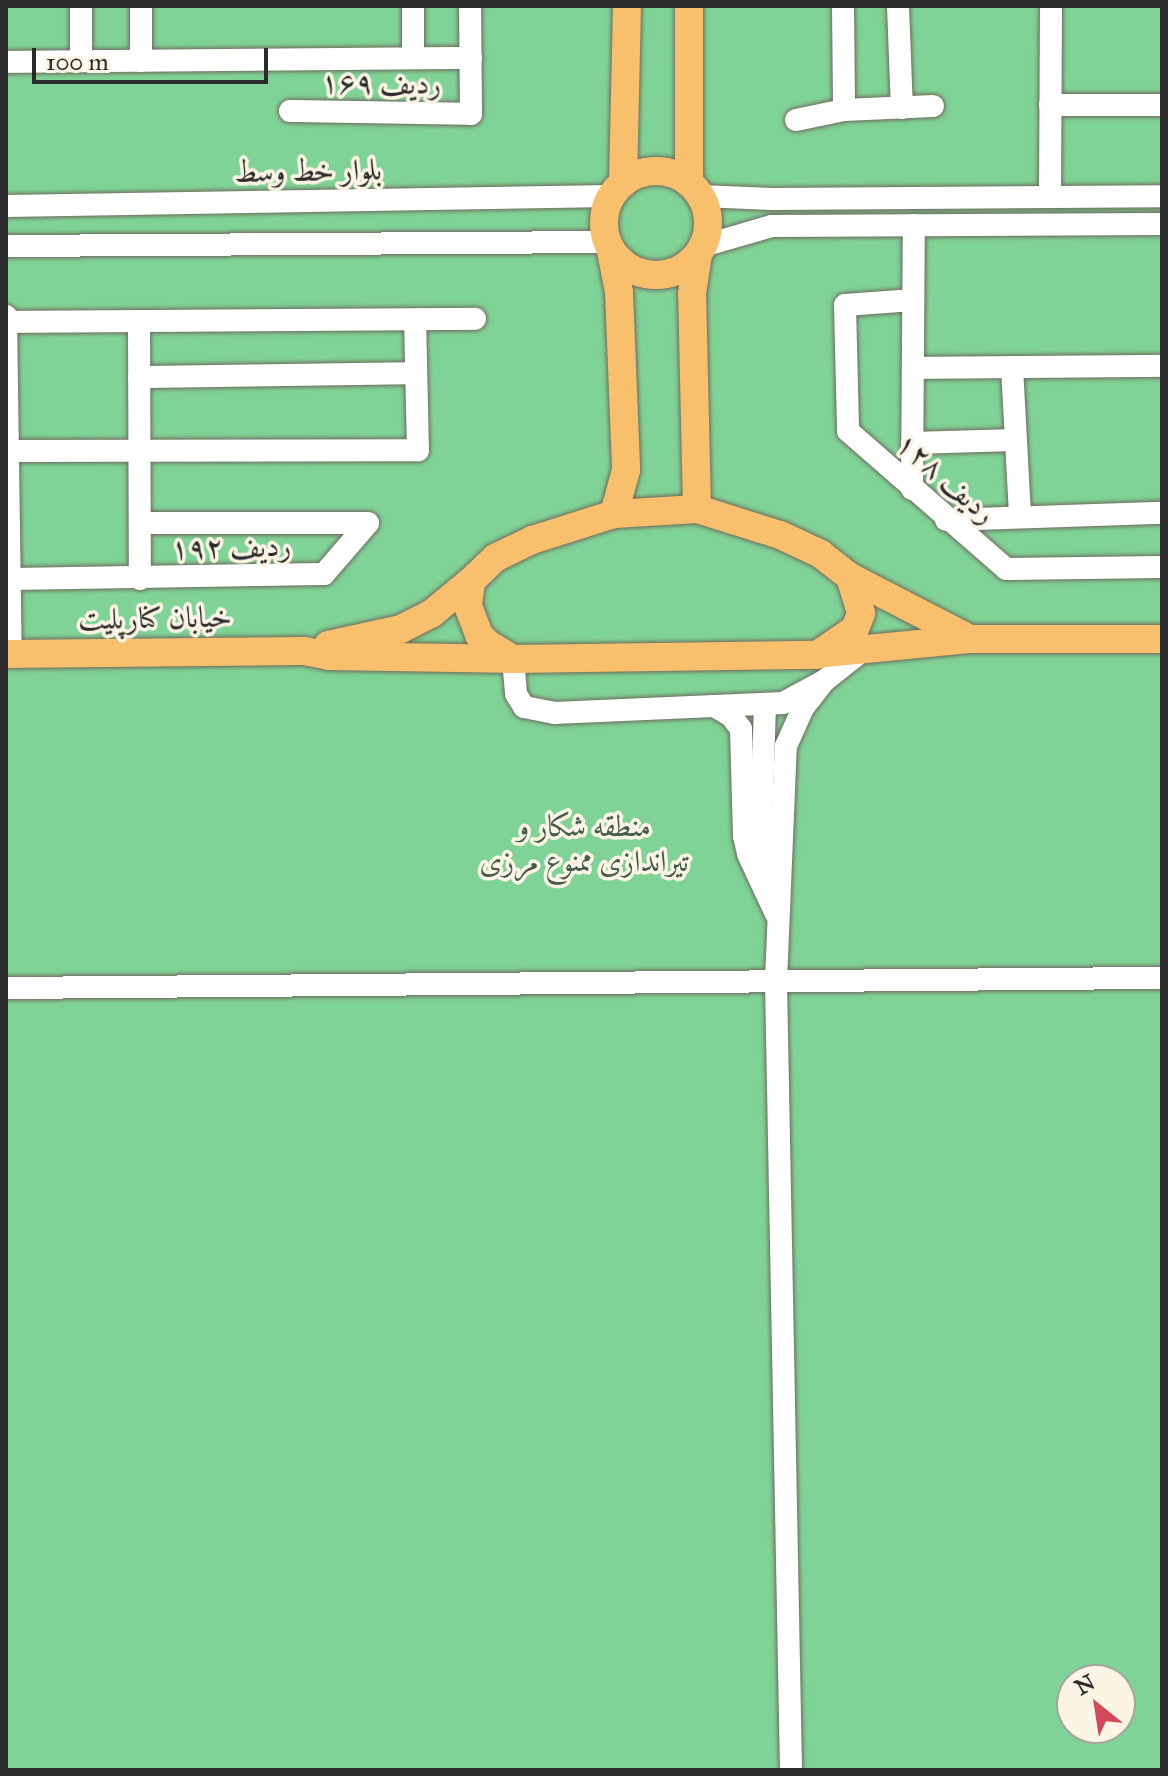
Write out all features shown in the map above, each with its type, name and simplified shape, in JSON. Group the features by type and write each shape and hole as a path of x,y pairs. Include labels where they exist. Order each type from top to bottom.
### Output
{"main road":[{"path":"614,514 626,470 619,292 604,226 617,190 627,6"},
{"path":"689,6 695,189 708,221 692,294 697,509 780,535 821,554 850,577 971,639"},
{"path":"617,190 638,174 656,171 673,174 695,189"},
{"path":"609,246 632,270 661,275 675,272 700,250"},
{"name":"خیابان کنارپلیت","path":"304,651 401,629 431,614 495,558 532,540 614,514 697,509"},
{"path":"820,668 855,629 861,613 850,577"},
{"path":"471,581 468,606 479,635 513,659"},
{"path":"820,668 866,648 971,639 1162,639"},
{"name":"خیابان کنارپلیت","path":"9,654 304,651 329,656 820,668"}],"street":[{"path":"81,6 81,61"},
{"path":"141,6 141,61"},
{"path":"413,6 413,58"},
{"path":"6,62 471,58 470,6"},
{"path":"843,6 844,110"},
{"path":"898,6 902,108"},
{"path":"1050,197 1051,6"},
{"name":"ردیف ۱۶۹","path":"290,111 471,114 471,58"},
{"path":"1050,105 1162,105"},
{"path":"796,120 844,110 933,106"},
{"path":"695,189 772,199 1162,196"},
{"name":"بلوار خط وسط","path":"6,206 617,190"},
{"path":"700,250 772,226 1162,224"},
{"path":"912,489 914,225"},
{"path":"6,246 609,246"},
{"name":"ردیف ۱۲۸","path":"913,300 845,305 848,431 946,520 1006,569 1162,567"},
{"path":"6,316 9,654"},
{"path":"6,322 475,319"},
{"path":"7,451 418,450 415,320"},
{"path":"139,321 140,579"},
{"path":"913,368 1162,366"},
{"path":"1012,367 1020,515"},
{"path":"139,377 415,373"},
{"path":"912,443 1015,440"},
{"path":"946,520 1020,515 1162,513"},
{"name":"ردیف ۱۹۲","path":"8,579 324,574 368,523 140,523"},
{"path":"513,659 516,694 524,707 539,712 783,703 820,668"},
{"path":"791,1770 776,981 786,746 820,668"},
{"path":"765,704 761,830 778,919"},
{"path":"714,706 731,716 741,729 748,854 778,919"},
{"path":"6,988 1162,978"}],"green space":[{"name":"منطقه شکار و تیراندازی ممنوع مرزی","path":"6,6 1162,6 1162,1770 6,1770"}]}
